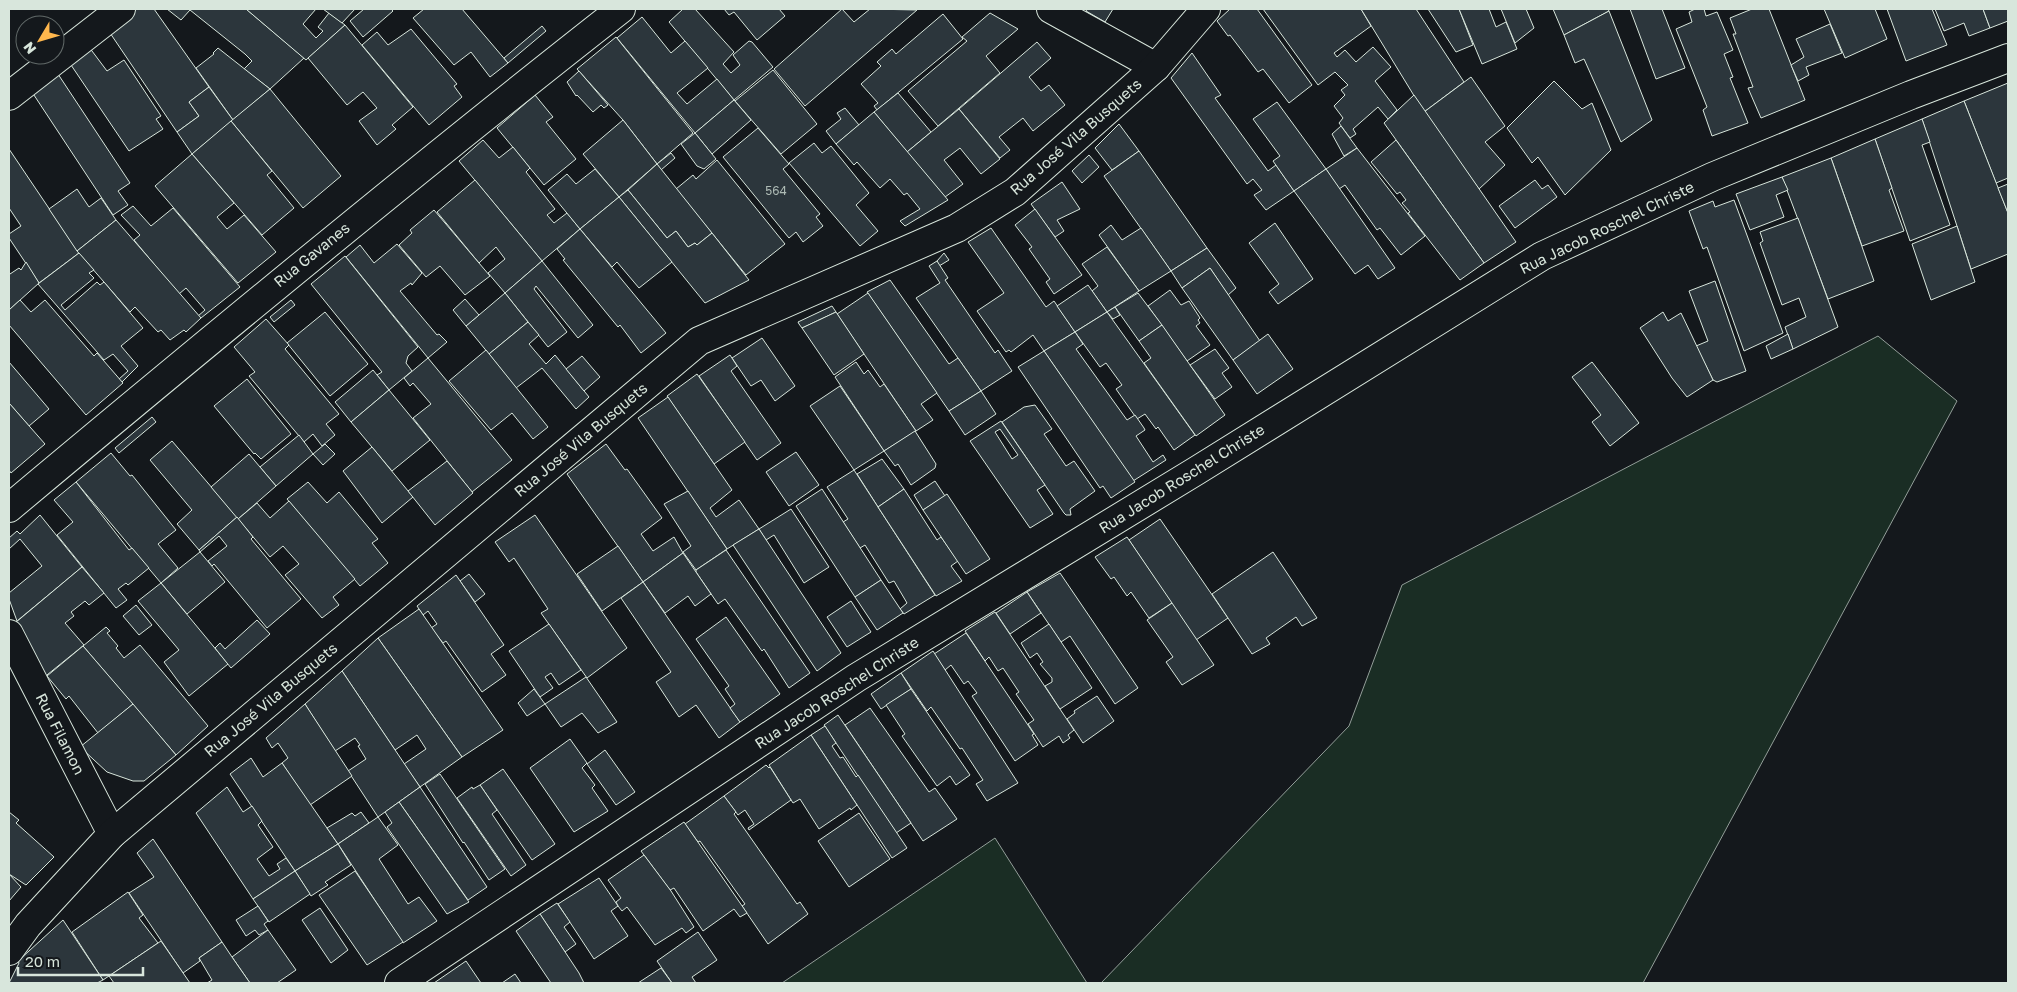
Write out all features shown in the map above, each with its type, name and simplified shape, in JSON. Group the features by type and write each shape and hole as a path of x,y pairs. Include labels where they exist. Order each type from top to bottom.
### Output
{"street":[{"path":"9,96 121,9"},
{"name":"Rua Gavanes","path":"9,508 284,277 438,152 621,9"},
{"path":"1051,9 1156,67"},
{"name":"Rua José Vila Busquets","path":"9,951 28,925 112,834 699,341 957,228 1015,192 1156,67 1206,9"},
{"name":"Rua Jacob Roschel Christe","path":"400,983 856,678 1196,471 1542,256 1712,177 1911,95 2008,58"},
{"name":"Rua Filamon","path":"9,634 112,834"}],"green space":[{"path":"1878,336 1957,401 1643,983 1101,983 1349,726 1402,585"},
{"path":"995,838 1087,983 782,983"}],"building":[{"path":"137,9 154,9 209,87 189,102 199,116 177,132 108,30"},
{"path":"167,9 246,9 304,58 270,89 244,69 252,61 245,54 190,10 181,20"},
{"path":"246,9 316,9 303,24 316,38 323,31 318,27 329,13 345,25 306,60"},
{"path":"323,9 355,9 342,23"},
{"path":"364,9 391,9 393,11 363,37 350,21"},
{"path":"424,9 462,9 508,63 490,77 471,52 454,65 413,18"},
{"path":"683,9 695,9 734,52 723,64 731,73 740,65 733,55 749,41 752,42 773,67 734,100 669,22"},
{"path":"724,9 779,9 785,16 757,40 734,12 729,15"},
{"path":"842,9 854,22 870,9 917,10 805,106 774,69"},
{"path":"1087,9 1113,9 1105,22 1086,11"},
{"path":"1230,9 1257,9 1312,85 1289,103 1263,69 1258,72 1217,21"},
{"path":"1263,9 1361,9 1371,26 1334,53 1337,57 1345,50 1356,62 1373,47 1391,67 1375,81 1397,110 1388,119 1378,107 1353,129 1356,134 1350,138 1339,123 1343,118 1334,106 1345,95 1341,90 1348,85 1335,72 1318,85"},
{"path":"1361,9 1416,9 1464,82 1424,112"},
{"path":"1428,9 1459,9 1473,45 1456,52"},
{"path":"1459,9 1489,9 1496,27 1506,22 1517,49 1482,64"},
{"path":"1501,9 1526,9 1534,28 1515,43"},
{"path":"1553,9 1608,9 1609,11 1564,35"},
{"path":"1630,9 1662,9 1685,68 1656,79"},
{"path":"1695,9 1704,9 1706,16 1717,12 1733,50 1724,54 1733,77 1730,78 1748,123 1712,136 1703,110 1707,107 1676,29 1692,22 1689,12"},
{"path":"1752,9 1769,9 1805,100 1761,118 1748,88 1753,87 1733,34 1736,34 1730,18"},
{"path":"1824,9 1875,9 1887,39 1845,58"},
{"path":"1887,9 1932,9 1947,45 1906,61"},
{"path":"1935,9 1983,9 1990,28 1969,36 1964,23 1944,31"},
{"path":"1983,9 2008,9 2008,21 1990,28"},
{"path":"1609,11 1652,120 1621,142 1584,59 1575,63 1564,35"},
{"path":"990,13 1018,29 986,56 1000,73 938,126 908,91 967,41 962,37"},
{"path":"943,14 963,39 877,110 874,106 878,103 861,84 881,66 877,62 892,49 896,54"},
{"path":"642,17 671,53 685,41 708,68 677,93 687,104 717,79 734,100 695,133 617,38"},
{"path":"1830,24 1842,53 1806,67 1809,75 1798,81 1791,65 1804,57 1796,39"},
{"path":"345,25 413,107 392,125 396,129 377,145 359,121 377,108 363,92 347,105 308,58"},
{"path":"542,26 546,31 508,63 504,58"},
{"path":"411,29 457,84 454,86 462,97 429,125 362,45 377,32 388,45"},
{"path":"616,37 693,133 657,164 623,120 577,69"},
{"path":"1037,42 1051,58 1029,77 1041,91 1049,85 1065,105 1033,131 1023,118 999,137 1010,150 1000,158 959,109"},
{"path":"89,47 107,71 124,60 161,116 156,119 163,129 129,151 69,62"},
{"path":"218,48 270,89 233,120 196,68 214,54"},
{"path":"1192,53 1221,95 1215,98 1268,171 1276,165 1294,191 1266,210 1254,195 1262,190 1253,179 1247,184 1171,78"},
{"path":"54,68 130,183 118,191 128,205 113,215 28,86"},
{"path":"773,70 817,124 781,154 735,101"},
{"path":"579,71 608,105 604,108 601,105 593,112 576,96 567,82"},
{"path":"1471,77 1505,126 1485,142 1505,165 1479,189 1424,112"},
{"path":"1554,81 1582,109 1592,103 1611,150 1565,195 1538,157 1532,163 1507,128"},
{"path":"2008,83 2008,178 1996,183 1964,101"},
{"path":"209,87 233,120 192,154 177,132 199,116 189,102"},
{"path":"270,89 341,176 303,208 231,121"},
{"path":"898,93 931,132 907,152 874,112"},
{"path":"535,95 553,117 546,122 576,159 544,185 497,128"},
{"path":"1414,95 1516,242 1484,263 1384,123"},
{"path":"734,100 751,120 712,154 695,133"},
{"path":"1964,101 2008,213 2008,254 1971,269 1922,119"},
{"path":"1277,102 1326,169 1294,191 1273,161 1280,156 1253,119"},
{"path":"845,108 859,125 836,144 826,131 841,119 837,113"},
{"path":"959,109 1000,159 981,174 960,148 944,160 963,184 945,197 907,152"},
{"path":"874,112 948,200 905,226 900,221 920,209 907,193 904,195 890,179 880,188 857,162 854,165 836,144"},
{"path":"1922,119 1930,142 1922,145 1950,225 1910,241 1875,139"},
{"path":"623,120 657,164 619,197 583,154"},
{"path":"231,121 272,171 267,175 294,208 262,235 192,154"},
{"path":"1119,124 1139,151 1112,170 1095,148"},
{"path":"1341,126 1357,148 1344,156 1332,134"},
{"path":"758,128 789,164 783,169 820,214 816,217 823,226 803,242 796,232 789,238 723,157"},
{"path":"695,133 716,159 704,169 697,166 681,144"},
{"path":"1875,139 1892,188 1889,190 1904,231 1862,246 1831,158"},
{"path":"483,140 499,158 513,147 530,168 526,172 555,209 547,215 554,223 567,213 580,229 542,261 459,161"},
{"path":"1396,140 1484,263 1460,280 1408,213 1410,212 1402,203 1406,200 1400,192 1397,194 1371,162"},
{"path":"814,143 822,153 831,146 869,193 856,205 878,231 860,246 789,163"},
{"path":"1357,148 1425,236 1401,255 1380,228 1377,230 1345,185 1339,189 1326,169"},
{"path":"9,149 79,253 39,283 9,238 9,234 21,226 9,208"},
{"path":"1139,151 1207,248 1171,271 1104,176"},
{"path":"671,153 675,158 661,170 657,164"},
{"path":"192,154 234,203 217,217 227,229 244,215 276,252 238,283 155,186"},
{"path":"1089,155 1099,167 1082,183 1072,171"},
{"path":"1831,158 1874,281 1828,299 1782,177"},
{"path":"717,160 785,244 746,275 676,189 693,175 696,179"},
{"path":"657,164 712,233 697,245 695,243 688,247 676,231 667,238 628,190"},
{"path":"595,169 619,197 580,229 548,190 567,174 576,184"},
{"path":"1326,169 1395,268 1378,279 1368,265 1355,274 1294,191"},
{"path":"1782,177 1788,190 1776,195 1784,217 1750,230 1736,194"},
{"path":"475,180 542,261 505,293 488,273 505,259 496,247 479,263 437,212"},
{"path":"1535,180 1542,189 1548,185 1557,197 1515,228 1499,206"},
{"path":"1062,182 1080,209 1057,220 1064,231 1055,237 1031,204"},
{"path":"2008,184 2008,213 1998,188"},
{"path":"77,189 89,207 101,198 116,220 77,251 49,209"},
{"path":"628,190 667,238 676,231 688,247 695,243 697,245 712,233 749,280 705,303 619,197"},
{"path":"619,197 672,262 639,288 617,262 612,267 580,229"},
{"path":"1734,200 1783,333 1744,351 1707,247 1703,249 1689,211 1713,201 1715,207"},
{"path":"133,206 151,226 173,208 240,287 201,318 198,316 205,310 186,288 179,294 134,240 140,235 121,215"},
{"path":"1035,209 1082,275 1054,294 1046,282 1050,279 1029,249 1032,247 1015,225"},
{"path":"434,210 490,276 465,295 440,266 426,277 399,245 412,233 410,230"},
{"path":"1798,218 1838,327 1793,349 1785,327 1806,317 1799,298 1782,305 1760,243 1763,241 1760,232"},
{"path":"116,220 201,318 186,332 184,330 170,340 161,330 158,332 135,307 130,312 77,251"},
{"path":"1275,223 1313,279 1278,304 1269,292 1279,284 1249,243"},
{"path":"1111,225 1122,240 1141,228 1171,271 1139,291 1099,235"},
{"path":"1957,226 1975,282 1931,300 1912,244"},
{"path":"991,228 1046,307 1054,301 1075,332 1044,351 1033,335 1011,352 1009,350 1006,352 977,311 1004,293 968,242"},
{"path":"580,229 666,333 641,353 620,325 618,327 563,260 565,259 557,249"},
{"path":"397,244 422,273 412,285 411,283 400,291 437,335 439,334 447,342 428,358 346,257 360,245 374,263"},
{"path":"1107,247 1139,291 1107,312 1092,291 1098,286 1082,264"},
{"path":"1207,248 1236,288 1228,295 1210,268 1182,288 1171,271"},
{"path":"79,253 94,270 89,273 94,278 61,305 65,310 97,282 100,285 104,282 143,328 121,346 138,366 122,382 119,379 128,371 113,354 104,360 38,284"},
{"path":"944,253 949,260 939,266 937,261"},
{"path":"345,256 418,347 408,356 406,363 412,371 389,390 377,375 382,372 311,284"},
{"path":"542,261 593,325 578,338 536,286 534,289 567,332 548,347 505,293"},
{"path":"937,261 948,278 945,280 995,353 998,350 1012,371 981,391 916,298 940,283 929,266"},
{"path":"26,262 39,283 9,310 9,272 10,274 19,268 21,270"},
{"path":"1210,268 1260,341 1233,360 1182,288"},
{"path":"890,280 949,364 958,358 981,391 949,411 867,292"},
{"path":"1715,281 1746,371 1717,382 1713,380 1696,346 1708,341 1689,291"},
{"path":"1088,285 1107,312 1075,332 1057,306"},
{"path":"1170,290 1181,305 1189,301 1200,318 1198,320 1200,323 1196,326 1210,345 1187,361 1148,306"},
{"path":"505,293 528,322 489,354 466,326"},
{"path":"868,293 937,393 921,404 933,420 916,431 837,314"},
{"path":"1138,293 1162,325 1139,341 1115,307"},
{"path":"465,299 479,315 466,326 453,310"},
{"path":"20,300 31,312 45,300 94,356 97,353 123,383 86,415 9,325 9,310"},
{"path":"291,300 295,305 274,322 270,317"},
{"path":"832,306 836,312 802,328 799,324 798,322"},
{"path":"1115,307 1120,315 1113,319 1107,312"},
{"path":"325,312 368,364 330,396 287,343"},
{"path":"836,312 864,354 834,375 802,328"},
{"path":"1107,312 1195,435 1174,450 1158,427 1156,429 1145,414 1137,419 1116,389 1122,385 1106,363 1100,367 1075,332"},
{"path":"1663,312 1668,321 1681,313 1713,380 1687,397 1672,378 1640,328"},
{"path":"266,319 289,345 285,349 339,414 326,424 335,435 322,446 313,434 304,442 249,376 255,372 234,347"},
{"path":"528,322 539,335 529,344 546,364 555,355 589,397 576,409 542,368 516,388 489,354"},
{"path":"1162,325 1225,415 1196,436 1144,363 1151,358 1139,341"},
{"path":"1075,332 1083,344 1076,349 1127,420 1135,415 1144,428 1145,430 1136,436 1153,462 1163,455 1166,460 1133,481 1044,351"},
{"path":"1268,334 1293,369 1257,394 1233,360"},
{"path":"1788,334 1793,349 1771,359 1766,346"},
{"path":"762,338 795,386 775,401 761,380 751,386 732,358"},
{"path":"1215,349 1229,368 1222,373 1232,387 1215,399 1190,365"},
{"path":"486,350 548,427 533,439 512,413 491,430 449,381"},
{"path":"1044,351 1135,482 1111,498 1103,486 1100,488 1018,367"},
{"path":"730,355 737,366 731,371 781,443 757,460 699,376"},
{"path":"582,356 600,377 584,391 566,369"},
{"path":"428,358 512,460 472,492 413,418 431,404 413,383 410,386 404,378"},
{"path":"9,362 49,409 29,426 9,403"},
{"path":"856,362 864,374 868,370 880,387 884,384 916,431 884,451 835,377"},
{"path":"1592,362 1639,423 1610,446 1592,422 1601,415 1572,377"},
{"path":"373,370 389,390 351,422 335,402"},
{"path":"697,374 745,442 714,464 667,396"},
{"path":"247,379 291,434 261,459 254,454 214,406"},
{"path":"840,386 884,451 854,470 810,406"},
{"path":"389,390 430,440 392,471 351,422"},
{"path":"981,391 996,414 965,435 949,411"},
{"path":"668,397 732,490 710,508 716,517 739,500 759,529 727,549 638,418"},
{"path":"9,403 45,444 11,473 9,470"},
{"path":"1035,405 1052,429 1044,434 1066,466 1074,461 1095,491 1070,509 1071,515 1064,513 1002,422 1024,407"},
{"path":"152,417 156,422 119,453 115,448"},
{"path":"1001,421 1045,485 1037,490 1053,514 1030,528 970,441","holes":["1000,429 1018,455 1012,459 995,432"]},
{"path":"915,431 936,464 935,468 911,485 898,464 895,466 884,451"},
{"path":"299,435 313,454 276,486 260,467"},
{"path":"172,441 237,517 199,550 177,524 192,510 150,460"},
{"path":"325,444 335,454 323,465 313,454"},
{"path":"606,444 625,470 627,469 662,518 641,534 653,551 674,537 683,553 643,582 567,474"},
{"path":"372,447 413,497 382,523 343,471"},
{"path":"796,452 819,485 789,506 766,472"},
{"path":"111,453 130,476 132,475 176,530 158,544 178,568 161,583 76,482"},
{"path":"249,454 276,486 238,519 211,487"},
{"path":"882,459 904,489 878,507 857,474"},
{"path":"447,461 473,493 435,525 408,491"},
{"path":"854,470 935,595 904,614 900,609 907,603 894,581 889,583 865,545 860,548 843,522 848,519 827,487"},
{"path":"935,481 945,496 923,510 914,495"},
{"path":"76,482 129,550 132,548 149,568 128,585 126,583 118,589 127,600 116,608 57,535 73,522 54,500"},
{"path":"308,482 327,503 339,492 378,539 372,543 388,563 360,586 287,499"},
{"path":"822,489 881,580 855,597 796,506"},
{"path":"904,489 937,540 941,537 958,561 951,566 962,581 936,596 878,507"},
{"path":"688,491 727,549 696,570 683,552 691,546 664,504"},
{"path":"947,494 990,559 966,574 923,510"},
{"path":"289,501 355,579 333,597 339,605 322,618 285,575 299,564 283,546 270,557 238,519 257,503 270,518"},
{"path":"791,509 829,567 804,583 774,535 766,540 759,529"},
{"path":"40,515 82,567 17,621 9,599 9,593 42,566 20,539 9,549 9,538 17,531 20,534"},
{"path":"535,515 627,648 587,678 541,613 548,609 514,558 509,562 495,542"},
{"path":"237,517 253,537 251,539 301,599 267,628 214,564 212,566 208,561 227,546 219,536 200,552 199,550"},
{"path":"1160,519 1228,618 1196,640 1129,540"},
{"path":"759,529 841,653 817,671 733,545"},
{"path":"1127,537 1172,603 1149,618 1131,592 1127,596 1114,577 1111,579 1095,557"},
{"path":"618,546 643,582 602,611 577,574"},
{"path":"726,550 810,673 789,688 764,649 762,651 725,599 718,604 696,572 696,570"},
{"path":"200,552 225,582 187,614 161,583"},
{"path":"1273,552 1317,618 1302,626 1296,617 1266,638 1270,644 1252,654 1212,594"},
{"path":"683,553 711,594 695,606 688,596 665,613 643,582"},
{"path":"82,567 104,593 89,605 85,601 71,612 74,616 65,623 84,645 42,679 15,623"},
{"path":"1060,573 1138,688 1115,704 1070,636 1061,642 1027,592"},
{"path":"469,574 485,594 475,602 460,581"},
{"path":"456,575 504,645 491,654 506,675 482,692 446,641 443,643 431,628 437,624 428,611 423,615 417,606"},
{"path":"881,580 903,613 877,630 855,597"},
{"path":"643,582 740,722 719,738 696,705 679,717 656,682 671,672 621,598"},
{"path":"161,583 228,664 189,696 164,662 179,650 138,601"},
{"path":"1027,592 1041,613 1010,634 996,613"},
{"path":"851,601 871,632 847,647 827,617"},
{"path":"1172,603 1214,665 1182,685 1166,662 1173,657 1147,620"},
{"path":"136,605 152,625 139,635 123,616"},
{"path":"419,609 503,730 462,757 378,638"},
{"path":"995,612 1074,730 1068,735 1070,738 1063,743 1059,736 1043,747 1028,724 1034,720 1016,694 1019,692 1003,668 998,671 989,657 985,661 965,631"},
{"path":"726,617 780,694 740,722 730,708 735,704 725,689 729,686 696,639"},
{"path":"257,620 270,634 231,668 215,648 220,643 225,649"},
{"path":"549,624 581,670 559,685 551,673 545,677 553,688 540,697 509,651"},
{"path":"1049,624 1092,688 1060,709 1045,686 1052,682 1052,678 1040,664 1043,662 1037,653 1030,658 1021,643"},
{"path":"106,627 110,631 107,633 118,646 116,648 124,658 140,645 208,726 176,755 83,646"},
{"path":"966,633 1034,734 1032,735 1038,745 1015,761 972,696 977,693 968,681 964,684 951,665 945,670 934,654"},
{"path":"378,638 462,757 420,787 404,764 426,749 417,735 395,750 342,671"},
{"path":"83,646 133,704 98,733 69,696 66,699 47,676"},
{"path":"933,651 1018,783 987,801 976,784 983,780 962,748 960,749 931,707 927,711 901,673"},
{"path":"342,671 420,787 378,817 348,771 366,759 358,746 360,745 355,738 335,751 305,704"},
{"path":"901,673 911,689 881,709 871,694"},
{"path":"586,677 617,722 598,733 582,713 561,727 545,704"},
{"path":"534,689 545,704 527,716 518,703"},
{"path":"911,689 970,775 956,785 950,776 937,786 902,736 905,734 886,705"},
{"path":"1097,696 1114,721 1083,743 1067,719 1075,713 1074,711"},
{"path":"133,704 176,755 144,781 133,781 107,772 80,747"},
{"path":"305,704 352,776 310,805 282,763 288,758 278,743 272,748 266,738"},
{"path":"870,708 929,792 935,788 957,819 923,841 845,725"},
{"path":"838,715 911,823 896,833 824,725"},
{"path":"825,726 836,743 832,746 840,758 843,757 856,777 858,775 907,848 892,858 811,735"},
{"path":"811,735 857,805 819,829 800,799 793,803 769,765"},
{"path":"570,739 587,763 582,768 595,785 592,788 608,811 574,832 530,768"},
{"path":"605,750 635,792 616,805 587,764"},
{"path":"251,758 263,777 282,763 338,844 295,871 230,774"},
{"path":"766,765 770,767 791,800 749,830 748,828 754,824 745,810 738,815 724,796"},
{"path":"503,769 555,844 532,860 480,785"},
{"path":"440,774 505,869 489,880 425,784"},
{"path":"480,785 497,810 492,814 526,865 511,876 457,798 472,787 473,789"},
{"path":"227,787 243,812 252,806 262,821 258,825 273,847 257,859 269,876 280,869 277,864 286,858 295,871 253,899 196,813"},
{"path":"420,787 487,887 468,900 399,802"},
{"path":"724,796 736,812 734,814 797,904 800,902 808,914 768,944 742,906 745,904 700,841 698,842 685,824"},
{"path":"399,802 469,902 447,914 387,827 392,823 385,812"},
{"path":"9,812 19,820 16,823 54,857 26,885 9,874"},
{"path":"361,812 369,823 338,844 327,828 352,813 355,816"},
{"path":"859,813 890,859 849,887 818,841"},
{"path":"378,817 398,845 379,859 408,904 419,897 437,921 403,943 338,844"},
{"path":"684,822 747,913 740,917 734,909 703,931 674,888 670,890 641,851"},
{"path":"153,839 222,942 199,958 200,961 183,973 129,893 154,877 137,853"},
{"path":"338,844 351,865 325,882 328,885 311,896 295,871"},
{"path":"644,855 671,891 694,927 686,933 682,928 655,945 627,907 622,911 618,906 616,902 621,898 608,880"},
{"path":"295,871 310,894 269,922 253,899"},
{"path":"355,871 403,942 367,965 319,895"},
{"path":"9,874 21,887 9,901"},
{"path":"599,878 618,906 611,911 628,936 594,959 558,904"},
{"path":"128,892 143,915 139,918 158,943 103,980 72,932"},
{"path":"557,903 570,922 564,927 576,944 565,952 540,914"},
{"path":"258,906 268,921 264,924 268,930 259,935 255,930 246,936 236,920"},
{"path":"320,908 348,950 331,963 302,920"},
{"path":"540,914 584,983 551,983 516,931"},
{"path":"63,920 103,980 97,983 9,983 19,963 18,961"},
{"path":"268,930 296,970 277,983 250,983 232,957"},
{"path":"698,932 717,960 692,977 696,983 672,983 657,961"},
{"path":"161,941 190,983 114,983 109,976"},
{"path":"222,942 250,983 207,983 212,980 199,958"},
{"path":"466,961 481,983 434,983"},
{"path":"661,968 672,983 638,983"},
{"path":"515,974 521,983 502,983"}]}
